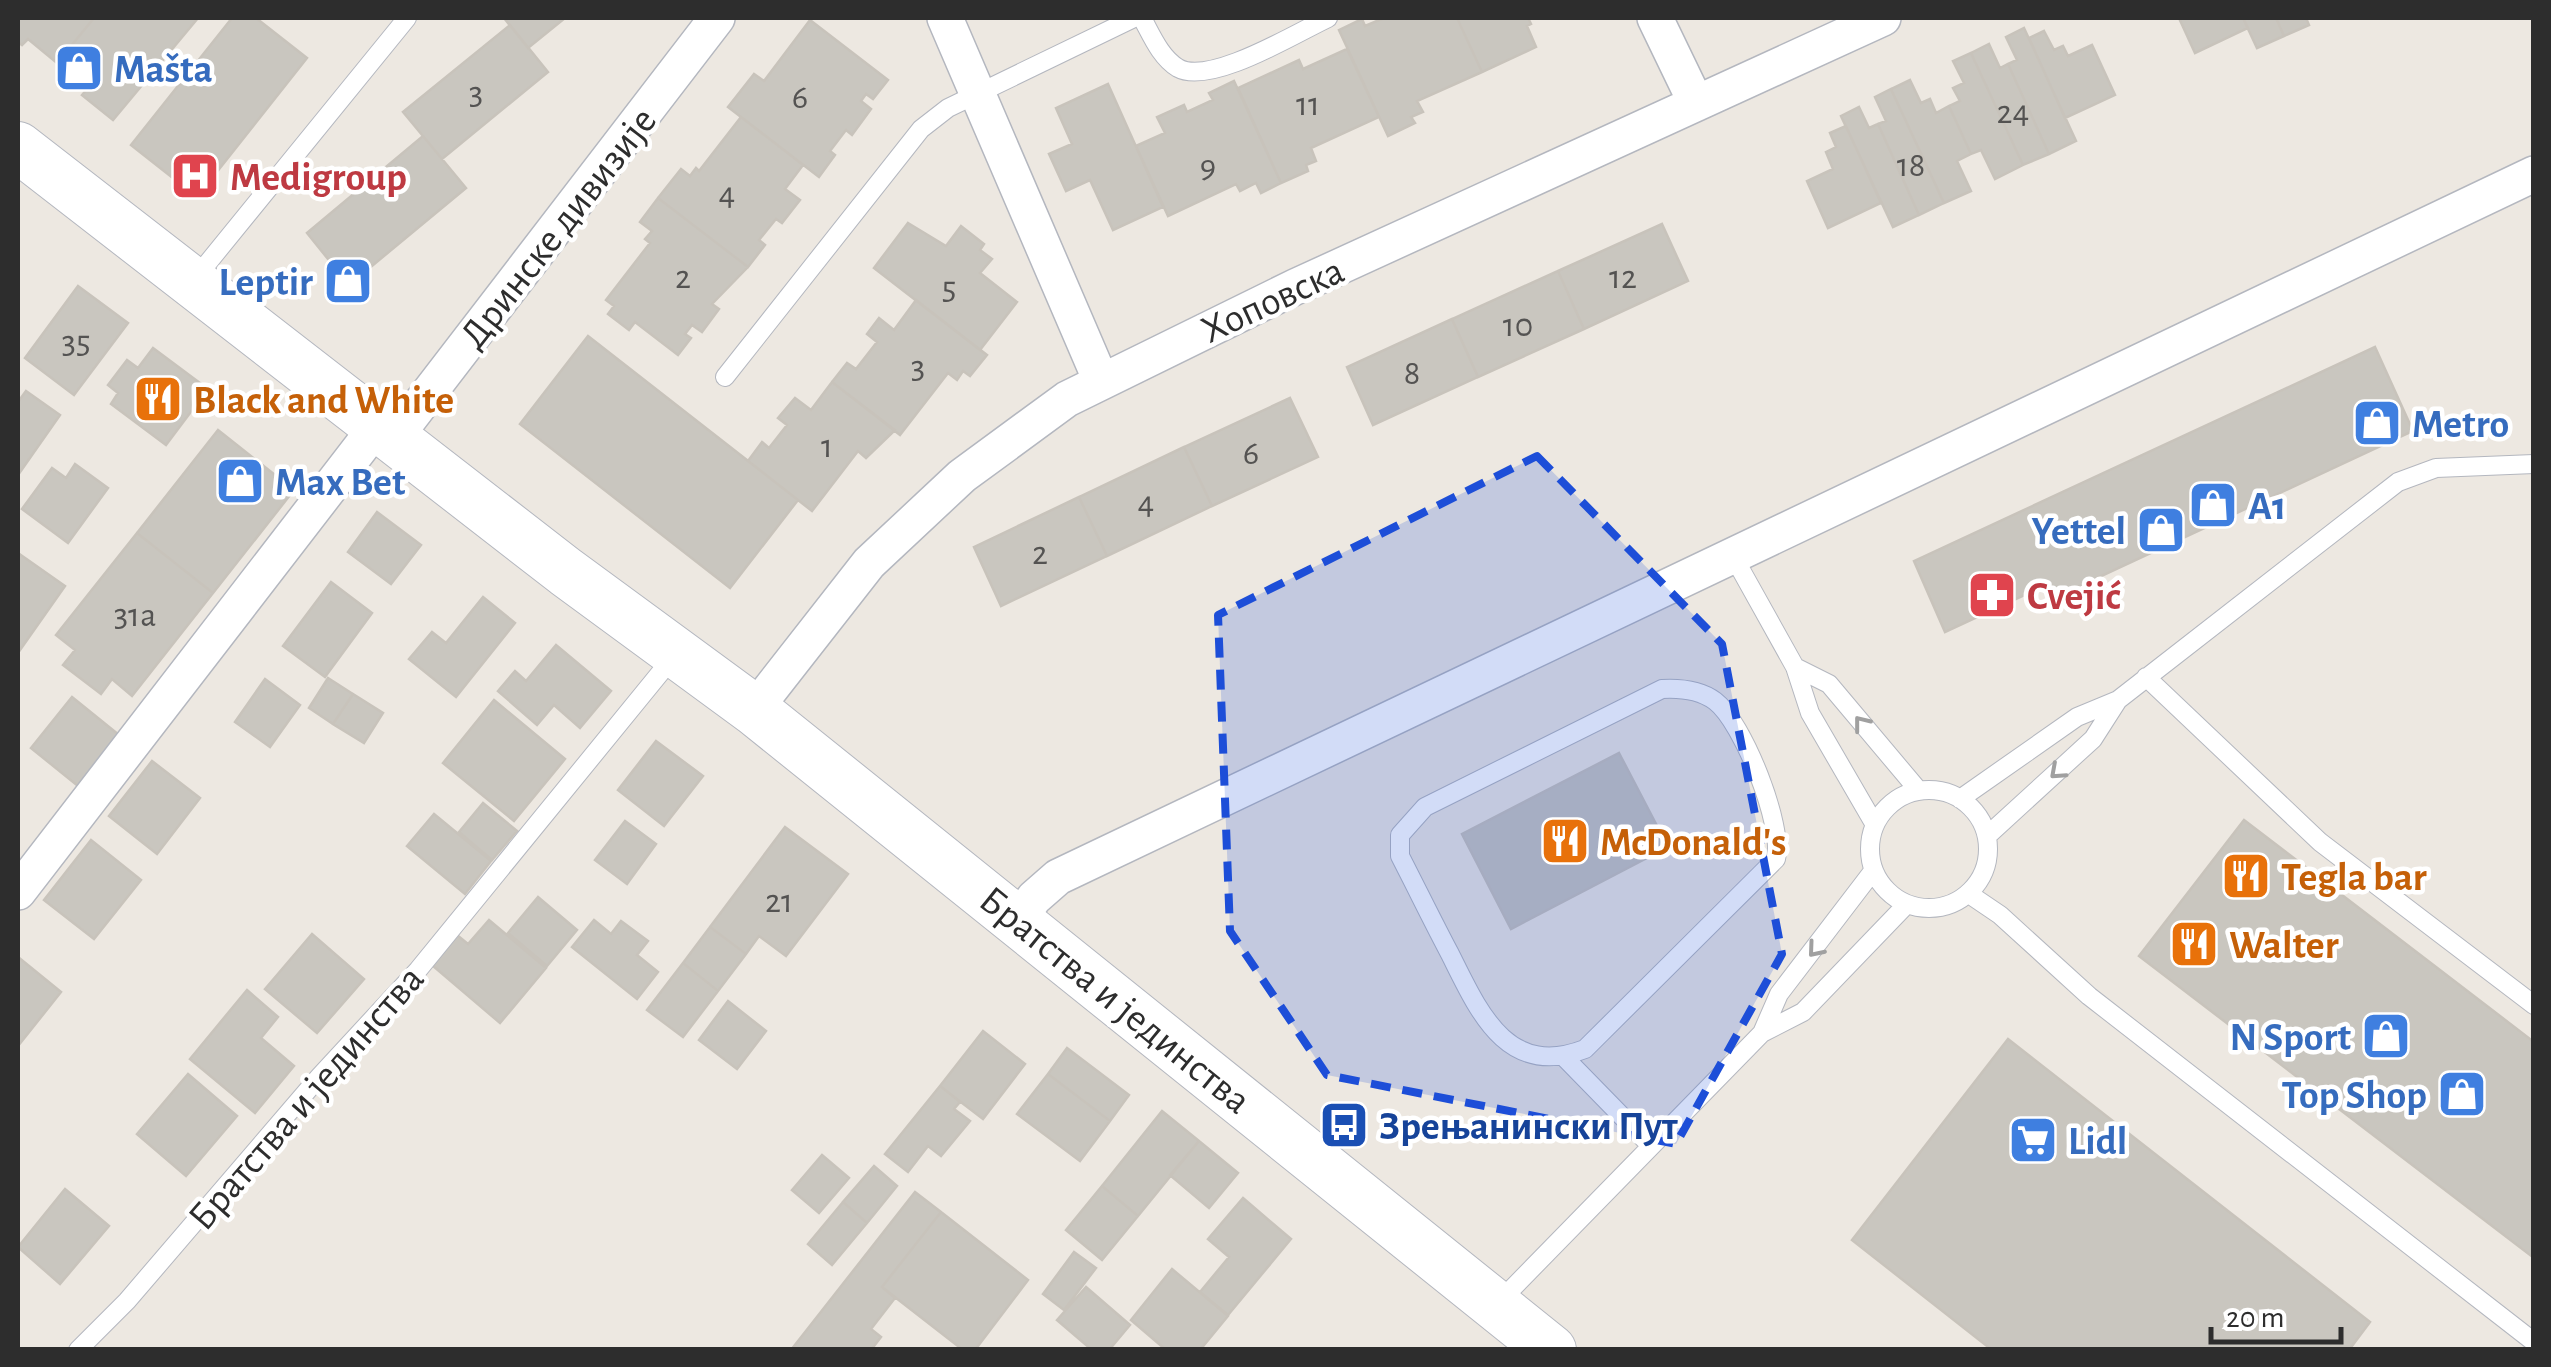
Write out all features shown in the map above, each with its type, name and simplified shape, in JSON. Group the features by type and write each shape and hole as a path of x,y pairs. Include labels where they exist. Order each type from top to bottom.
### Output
{"street":[{"name":"Дринске дивизије","path":"387,431 717,18"},
{"path":"945,18 1101,380"},
{"path":"1656,18 1696,103"},
{"name":"Хоповска","path":"754,710 869,564 962,476 1067,399 1883,18"},
{"name":"Братства и јединства","path":"18,147 566,572 754,710 1551,1350"},
{"path":"1018,921 1034,898 1058,876 2534,174"},
{"path":"18,892 387,431"}],"lane":[{"path":"192,282 407,18"},
{"path":"725,377 920,129 978,94 1134,18"},
{"path":"1142,18 1162,54 1180,70 1214,72 1328,18"},
{"path":"1960,798 2077,718 2118,700 2398,482 2436,468 2534,464"},
{"path":"1732,554 1795,667 1810,713 1875,825"},
{"name":"Братства и јединства","path":"78,1350 128,1301 319,1077 418,970 676,653"},
{"path":"1795,667 1829,684 1919,791"},
{"path":"2146,677 2320,842 2534,1005"},
{"path":"1564,1057 1597,1038 1776,859 1780,842 1774,816 1734,724 1714,700 1696,692 1651,692 1425,807 1400,835 1400,856 1482,1017 1518,1050 1548,1058 1564,1057 1648,1144"},
{"path":"1986,836 2093,739 2118,700"},
{"path":"1932,790 1960,798 1972,808 1986,836 1986,868 1968,894 1939,908 1906,905 1893,897 1873,872 1870,856 1875,825 1892,802 1919,791 1932,790"},
{"path":"1762,1033 1779,994 1873,872"},
{"path":"1968,894 2000,914 2089,996 2534,1342"},
{"path":"1496,1304 1648,1144 1762,1033 1803,1012 1906,905"}],"highlighted area":[{"path":"1537,456 1722,644 1782,954 1676,1144 1327,1075 1230,931 1218,615"}],"building":[{"path":"18,18 94,18 57,63 28,39 22,45 18,42"},
{"path":"94,18 198,18 113,120 82,95 88,88 57,63"},
{"path":"232,18 256,18 307,58 197,197 131,145"},
{"path":"504,18 565,18 528,48"},
{"path":"1384,18 1457,18 1482,72 1417,101 1423,112 1411,117 1415,123 1388,136 1339,30 1362,19 1365,26"},
{"path":"1457,18 1528,18 1531,24 1527,26 1536,47 1482,72"},
{"path":"2179,18 2243,18 2248,28 2195,53"},
{"path":"2243,18 2276,18 2284,36 2257,48"},
{"path":"2276,18 2306,18 2309,25 2284,36"},
{"path":"810,20 888,80 873,99 866,94 861,101 871,109 852,135 846,130 830,151 835,155 819,177 728,107 754,74 764,81"},
{"path":"510,25 548,72 442,159 403,112"},
{"path":"2024,28 2076,141 2049,154 2008,64 2017,60 2006,37"},
{"path":"2044,31 2054,50 2063,46 2068,56 2092,45 2115,95 2065,118 2029,38"},
{"path":"1989,44 2000,68 2008,64 2049,154 2023,165 1971,53"},
{"path":"1347,49 1379,117 1311,148 1316,161 1306,165 1308,171 1281,183 1238,88 1299,60 1303,69"},
{"path":"1971,53 2023,165 1995,179 1981,150 1971,154 1949,106 1960,101 1953,88 1964,83 1953,61"},
{"path":"1910,80 1921,103 1930,99 1936,113 1949,106 1971,154 1957,161 1971,191 1944,203 1891,89"},
{"path":"1234,81 1281,183 1261,193 1256,183 1240,191 1236,184 1168,216 1136,146 1165,133 1157,117 1184,105 1187,112 1213,100 1209,93"},
{"path":"1108,84 1163,207 1113,230 1090,180 1066,191 1049,154 1072,144 1056,108"},
{"path":"1891,89 1944,203 1919,215 1878,124 1886,121 1875,97"},
{"path":"1859,107 1869,128 1878,124 1919,215 1893,227 1841,116"},
{"path":"741,117 803,165 785,189 800,200 782,223 776,219 759,240 765,245 748,267 658,198 681,169 690,176 696,168 699,171"},
{"path":"1846,126 1881,203 1828,228 1807,181 1833,169 1826,152 1836,147 1830,133"},
{"path":"423,136 466,188 349,285 307,233"},
{"path":"658,198 748,267 712,304 719,309 702,332 692,325 685,334 691,338 678,355 635,322 629,330 608,314 614,306 606,300 650,243 645,239 652,231 640,222"},
{"path":"908,223 946,246 961,226 984,244 980,250 992,259 980,273 1017,302 980,350 874,268"},
{"path":"1662,224 1688,281 1584,329 1558,271"},
{"path":"1558,271 1584,329 1478,377 1452,319"},
{"path":"78,286 128,323 74,395 25,358"},
{"path":"916,300 987,355 970,376 963,371 957,380 948,373 900,435 832,382 847,363 856,369 877,342 867,334 879,318 894,330"},
{"path":"1452,319 1478,377 1373,425 1347,367"},
{"path":"588,336 798,500 730,588 520,424"},
{"path":"2375,347 2413,431 2054,598 2048,584 1945,632 1914,561"},
{"name":"Black and White","path":"153,348 208,389 166,445 111,404 118,393 108,385 127,360 138,368"},
{"path":"832,382 895,430 866,458 858,451 812,511 748,461 762,442 769,448 787,425 778,418 795,398 811,410"},
{"path":"26,391 60,415 18,475 18,402"},
{"path":"1290,398 1318,457 1212,506 1184,447"},
{"path":"218,430 294,490 213,593 137,533"},
{"path":"1184,447 1212,506 1107,556 1079,497"},
{"path":"75,464 108,488 68,543 22,509 52,468 66,478"},
{"path":"1079,497 1107,556 1001,606 974,547"},
{"path":"377,512 421,545 391,584 348,552"},
{"path":"137,533 213,593 132,696 112,679 101,694 63,665 75,650 56,635"},
{"path":"18,553 65,586 20,650 18,648"},
{"path":"331,582 372,613 325,677 283,646"},
{"path":"483,597 515,623 456,697 409,659 432,632 446,643"},
{"path":"556,645 611,691 580,728 554,705 537,725 498,691 515,671 526,681"},
{"path":"328,678 353,694 333,724 309,708"},
{"path":"265,679 300,705 270,747 235,722"},
{"path":"353,694 383,713 364,743 333,724"},
{"path":"72,697 119,735 78,786 31,748"},
{"path":"494,700 565,759 514,821 443,763"},
{"path":"656,741 703,776 664,826 618,790"},
{"name":"McDonald's","path":"1619,753 1668,847 1511,929 1462,834"},
{"path":"152,761 200,798 157,854 109,816"},
{"path":"483,803 517,831 492,860 459,832"},
{"path":"434,814 491,861 465,894 407,846"},
{"path":"2244,820 2534,1042 2534,1258 2139,956"},
{"path":"625,821 656,844 627,884 595,860"},
{"path":"785,827 848,874 786,956 759,936 746,954 710,927"},
{"path":"91,840 141,880 94,939 44,900"},
{"path":"538,897 577,930 547,966 508,933"},
{"path":"489,920 546,968 500,1023 432,965 457,935 468,944"},
{"path":"594,920 611,934 621,921 648,941 637,955 658,972 637,999 572,947"},
{"path":"710,927 746,954 718,991 683,963"},
{"path":"312,934 364,979 317,1033 265,989"},
{"path":"18,957 61,992 18,1046"},
{"path":"683,963 718,991 683,1037 647,1010"},
{"path":"247,990 278,1017 261,1038 294,1066 255,1113 190,1059"},
{"path":"728,1001 766,1031 737,1069 699,1040"},
{"path":"983,1031 1025,1064 983,1119 940,1086"},
{"name":"Lidl","path":"2008,1039 2370,1322 2349,1350 1992,1350 1852,1240"},
{"path":"1067,1048 1129,1095 1110,1121 1048,1074"},
{"path":"188,1074 237,1116 186,1176 137,1134"},
{"path":"1048,1074 1110,1121 1080,1161 1017,1114"},
{"path":"940,1086 960,1102 954,1109 970,1121 941,1156 928,1146 908,1172 885,1154"},
{"path":"1162,1111 1199,1141 1138,1216 1102,1186"},
{"path":"1199,1141 1238,1173 1209,1208 1170,1175"},
{"path":"822,1155 849,1178 819,1213 792,1190"},
{"path":"874,1166 897,1186 867,1223 843,1202"},
{"path":"1102,1186 1138,1216 1102,1260 1066,1230"},
{"path":"65,1189 109,1226 60,1284 18,1247"},
{"path":"915,1192 941,1212 882,1287 895,1298 871,1329 881,1337 871,1350 791,1350"},
{"path":"1243,1198 1291,1239 1228,1315 1200,1292 1229,1257 1208,1239"},
{"path":"843,1202 867,1223 832,1265 808,1244"},
{"path":"941,1212 1028,1280 975,1350 963,1350 882,1287"},
{"path":"1074,1252 1096,1268 1064,1310 1043,1294"},
{"path":"1172,1269 1228,1316 1200,1350 1166,1350 1131,1320"},
{"path":"1086,1287 1130,1325 1109,1350 1092,1350 1057,1320"}],"place":[{"name":"Mašta","path":"79,68"},
{"name":"Medigroup","path":"195,176"},
{"name":"Leptir","path":"348,281"},
{"name":"Black and White","path":"158,399"},
{"name":"Metro","path":"2377,423"},
{"name":"Max Bet","path":"240,481"},
{"name":"A1","path":"2213,505"},
{"name":"Yettel","path":"2161,530"},
{"name":"Cvejić","path":"1992,595"},
{"name":"McDonald's","path":"1565,841"},
{"name":"Tegla bar","path":"2246,876"},
{"name":"Walter","path":"2194,944"},
{"name":"N Sport","path":"2386,1036"},
{"name":"Top Shop","path":"2462,1094"},
{"name":"Зрењанински Пут","path":"1344,1125"},
{"name":"Lidl","path":"2033,1140"}]}
